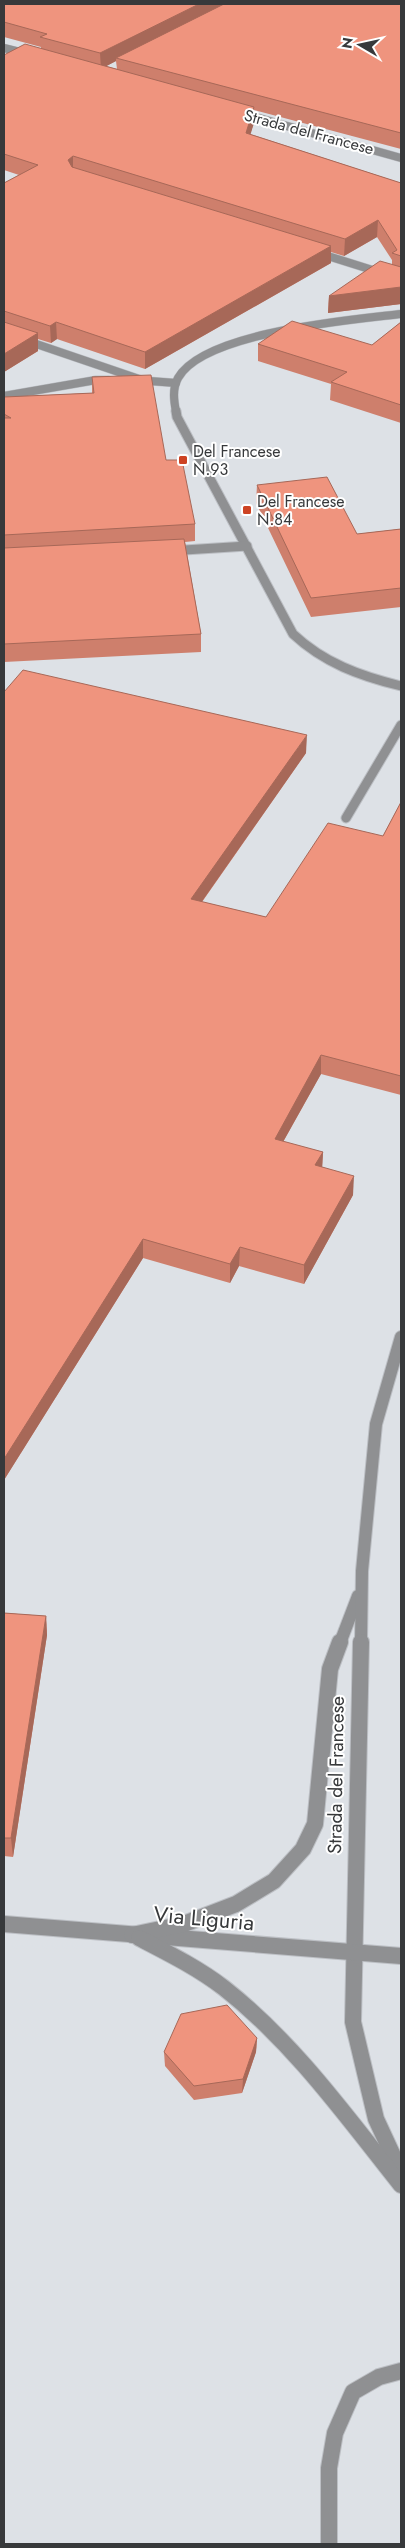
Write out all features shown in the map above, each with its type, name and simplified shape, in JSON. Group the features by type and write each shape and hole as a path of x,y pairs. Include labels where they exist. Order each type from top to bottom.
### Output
{"street":[{"path":"4,48 34,56"},
{"path":"4,57 16,51"},
{"name":"Strada del Francese","path":"232,111 401,158"},
{"path":"308,250 401,279"},
{"path":"401,314 304,328 246,339 215,350 196,361 180,374 176,383 174,402 177,417 293,634 304,645 332,663 352,672 401,686"},
{"path":"4,333 142,380"},
{"path":"4,396 96,380 142,380 176,383"},
{"path":"160,551 247,546"},
{"path":"346,818 401,725"},
{"name":"Strada del Francese","path":"401,1337 396,1372 376,1424 368,1494 361,1589 352,2022 366,2093 390,2156 401,2173"},
{"path":"132,1935 184,1924 236,1904 274,1881 303,1849 315,1824 330,1669 361,1589"},
{"name":"Via Liguria","path":"4,1924 353,1954 401,1956"},
{"path":"132,1935 192,1966 224,1988 266,2024 312,2075 401,2185"},
{"path":"329,2544 329,2468 335,2433 353,2392 379,2377 401,2371"}],"building":[{"path":"4,4 199,4 100,53 40,37 47,34 4,22"},
{"path":"224,4 401,4 401,133 116,58"},
{"path":"25,44 254,107 246,133 401,183 401,256 392,253 397,250 378,220 345,239 73,156 68,160 72,167 331,246 145,352 56,322 50,326 4,311 4,183 38,165 4,154 4,55"},
{"path":"380,261 401,267 401,287 329,296"},
{"path":"292,321 372,345 401,322 401,405 331,382 347,372 258,344"},
{"path":"4,322 38,333 4,354"},
{"path":"151,375 166,460 182,460 195,524 4,535 4,418 11,418 4,414 4,397 94,393 92,377"},
{"path":"327,477 357,534 401,529 401,588 311,598 257,485"},
{"path":"184,539 201,634 4,644 4,548"},
{"path":"23,670 307,735 191,899 266,917 328,823 383,836 401,802 401,1076 321,1055 275,1139 323,1152 315,1165 354,1176 304,1265 240,1247 230,1264 143,1239 4,1459 4,692"},
{"path":"4,1613 46,1616 11,1838 4,1838"},
{"path":"227,2005 257,2038 243,2079 194,2086 164,2052 181,2014"}],"place":[{"name":"Del Francese N.93","path":"183,460"},
{"name":"Del Francese N.84","path":"247,510"}]}
